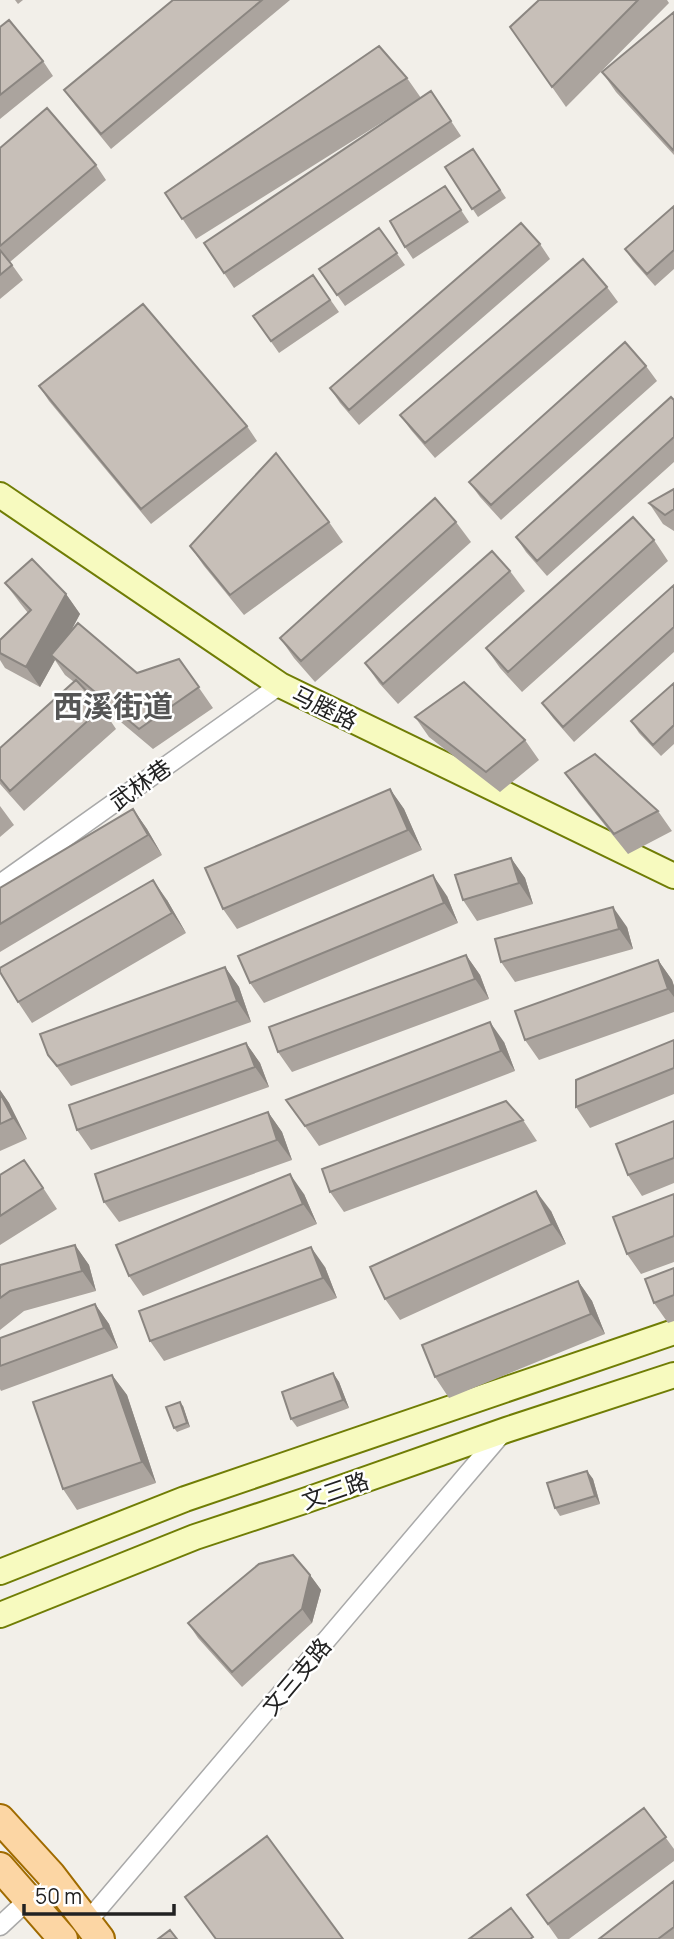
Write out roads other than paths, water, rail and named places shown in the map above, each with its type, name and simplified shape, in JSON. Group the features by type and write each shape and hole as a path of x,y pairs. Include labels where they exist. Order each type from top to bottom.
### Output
{"main road":[{"name":"马塍路","path":"0,495 280,685 674,876"},
{"name":"文三路","path":"0,1572 185,1499 674,1332"},
{"name":"文三路","path":"0,1615 195,1537 674,1375"},
{"path":"0,1819 51,1875 94,1930"},
{"path":"0,1867 63,1939"}],"street":[{"name":"武林巷","path":"0,884 280,685"},
{"name":"文三支路","path":"94,1930 506,1430"},
{"path":"0,1926 29,1899"}],"district":[{"name":"西溪街道","path":"113,705"}]}
